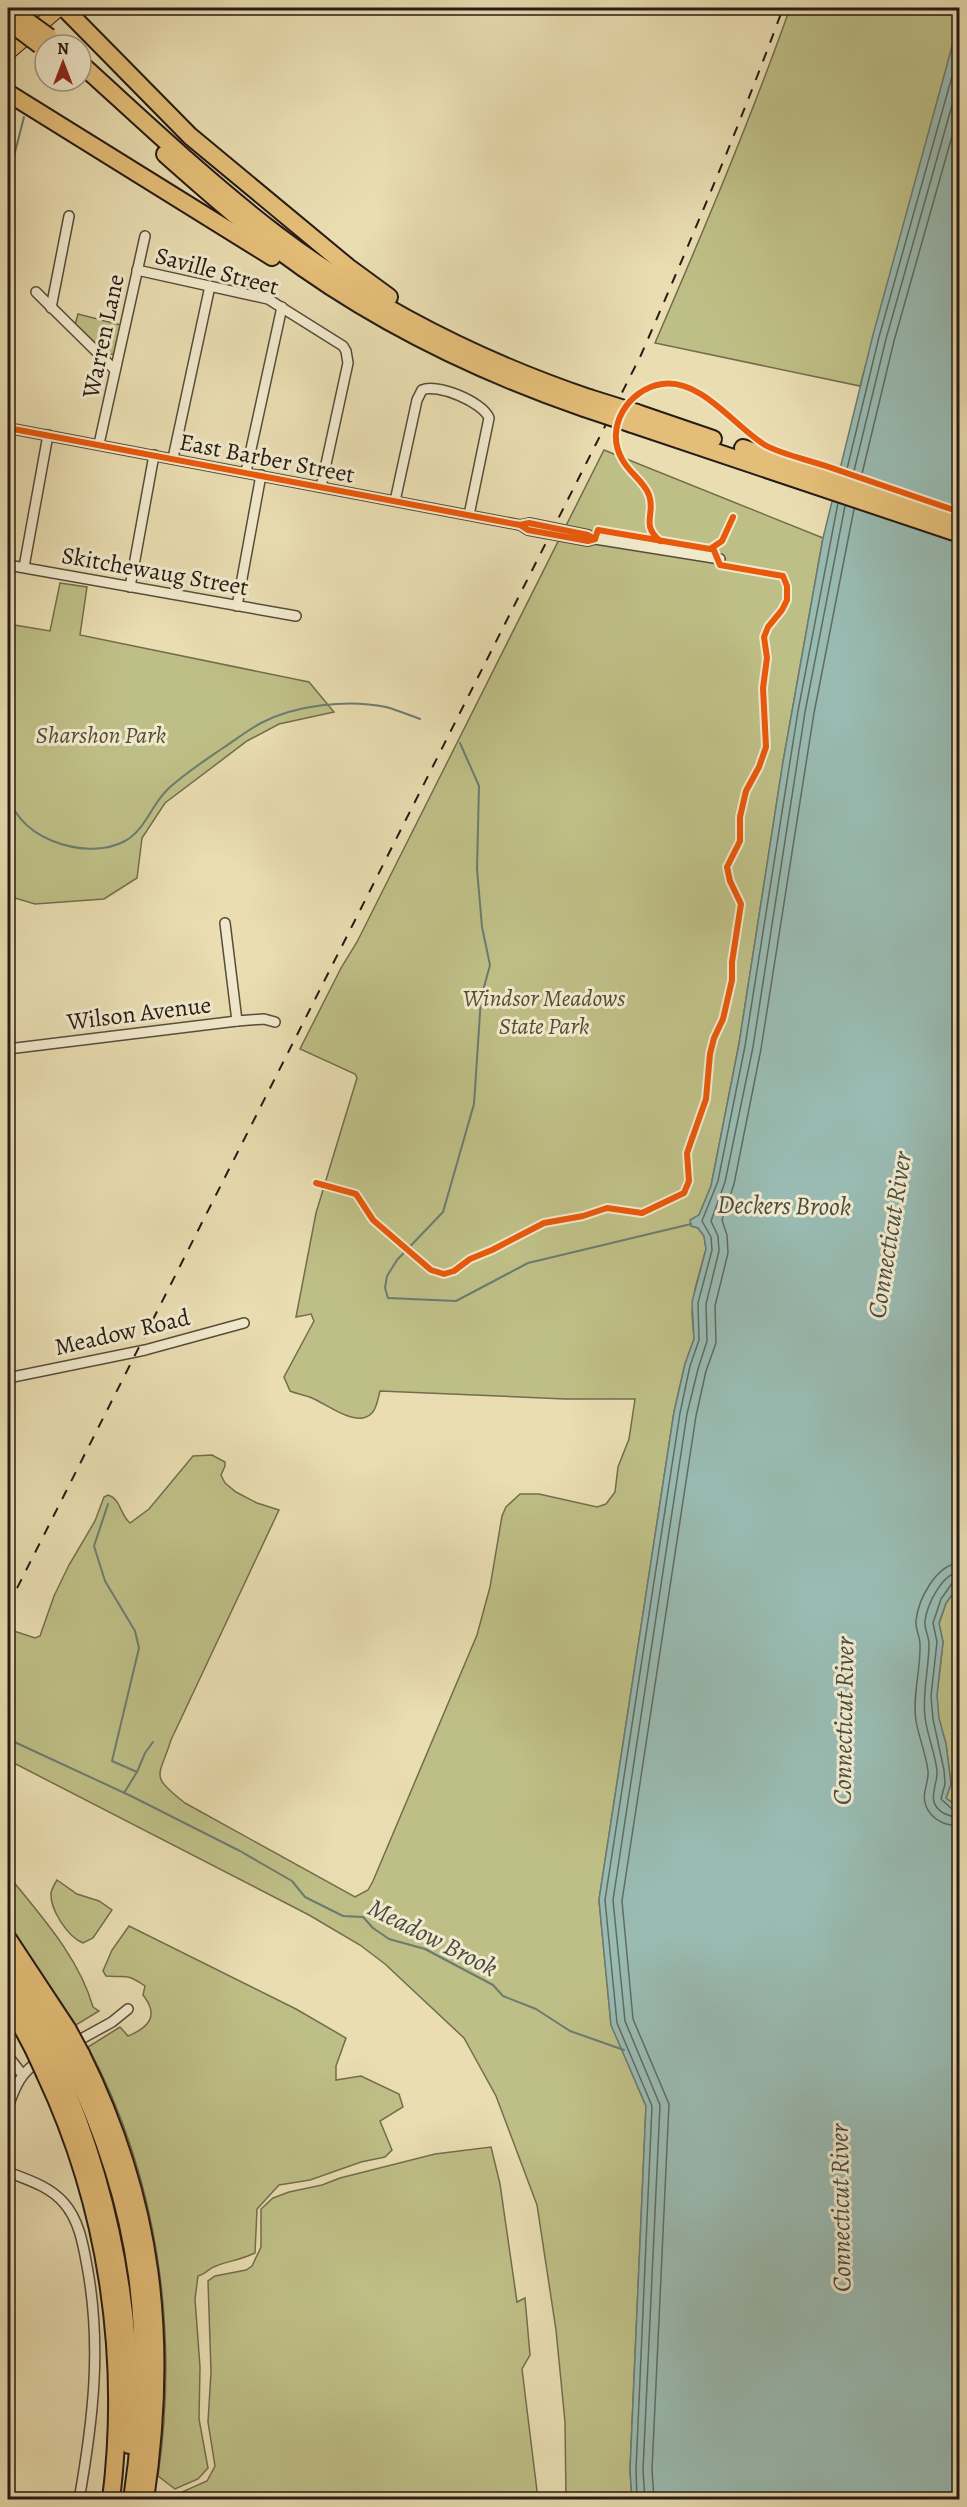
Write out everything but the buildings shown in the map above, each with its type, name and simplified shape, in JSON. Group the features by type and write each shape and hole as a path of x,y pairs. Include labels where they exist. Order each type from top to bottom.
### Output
{"highway":[{"path":"9,8 36,33"},
{"path":"64,8 165,112 206,149 354,272 470,351"},
{"path":"8,21 33,35"},
{"path":"93,75 278,236 355,288 411,321 470,351 586,403"},
{"path":"93,90 256,232 321,280 375,314"},
{"path":"8,93 334,296 375,314 468,363 526,388 586,403 960,522"},
{"path":"786,468 960,534"},
{"path":"8,1939 50,2039 63,2064 112,2234 121,2283 130,2389 124,2499"},
{"path":"8,1961 63,2064 93,2111 114,2170 130,2233 138,2279 143,2331 144,2385 132,2499"},
{"path":"8,1976 50,2039"},
{"path":"8,2001 50,2039"},
{"path":"63,2064 68,2129 89,2191 110,2296 116,2351 117,2405 111,2499"},
{"path":"63,2064 110,2119 140,2214 150,2265 156,2317 157,2384 153,2440 145,2499"}],"main road":[{"path":"8,53 60,8"}],"street":[{"path":"51,308 69,216"},
{"name":"Warren Lane","path":"99,444 145,236"},
{"name":"Saville Street","path":"137,270 268,299 338,342 346,351 348,363 321,487"},
{"path":"172,458 210,286"},
{"path":"36,292 116,370"},
{"path":"246,472 282,307"},
{"path":"395,501 417,400 422,390 437,387 475,403 486,411 489,425 469,515"},
{"name":"East Barber Street","path":"8,428 520,525 528,530 588,541 595,539 720,559"},
{"path":"24,567 48,435"},
{"path":"130,587 154,455"},
{"path":"237,606 261,475"},
{"name":"Skitchewaug Street","path":"8,565 296,616"},
{"path":"225,924 237,1020"},
{"name":"Wilson Avenue","path":"8,1049 237,1020 264,1019 275,1022"},
{"name":"Meadow Road","path":"8,1378 145,1350 244,1323"},
{"path":"8,2107 22,2074 32,2065 109,2024 128,2009"},
{"path":"8,2056 22,2074"},
{"path":"8,2172 38,2184 57,2197 73,2217 82,2241 93,2301 96,2360 94,2405 79,2499"}],"green space":[{"path":"790,8 959,8 959,21 950,62 860,386 655,343 726,176"},
{"path":"78,314 121,325 115,353 109,355 75,325"},
{"name":"Windsor Meadows State Park","path":"604,450 823,538 783,762 739,1044 711,1186 699,1215 691,1226 698,1228 704,1236 706,1249 695,1289 692,1313 694,1339 685,1364 674,1412 599,1900 611,2024 646,2106 630,2470 632,2499 566,2499 565,2422 556,2330 537,2205 496,2096 464,2038 385,1964 360,1945 309,1915 8,1760 8,1629 35,1638 40,1636 54,1596 95,1521 104,1497 108,1495 116,1500 130,1523 149,1509 193,1456 212,1455 225,1462 221,1475 225,1483 236,1492 257,1503 279,1510 171,1740 160,1775 166,1787 185,1803 355,1897 368,1890 373,1881 477,1635 490,1587 502,1516 506,1507 520,1494 539,1494 597,1507 606,1504 615,1492 618,1467 629,1439 635,1399 565,1399 380,1391 374,1411 366,1417 358,1418 342,1414 312,1398 290,1391 284,1377 314,1321 311,1314 296,1317 316,1213 357,1078 355,1074 300,1049 341,968 357,942"},
{"name":"Sharshon Park","path":"60,583 87,587 80,635 309,682 334,712 279,724 247,741 165,803 142,838 137,878 104,899 35,904 8,896 8,624 50,631"},
{"path":"959,1573 960,1799 954,1804 946,1798 951,1784 946,1744 938,1718 937,1695 943,1642 939,1624 946,1603 956,1589"},
{"path":"8,1875 57,1937 78,1971 93,2007 99,2011 76,2025 8,1923"},
{"path":"57,1880 77,1894 99,1901 112,1910 93,1938 83,1943 77,1940 61,1922 51,1900 51,1891"},
{"path":"129,1926 296,2009 346,2038 336,2066 336,2080 361,2076 399,2094 403,2107 380,2121 392,2150 385,2157 361,2162 310,2180 279,2185 257,2209 255,2253 214,2267 198,2276 195,2299 200,2367 199,2419 208,2468 198,2479 175,2489 158,2476 164,2421 166,2366 164,2311 157,2256 146,2202 131,2148 112,2097 88,2047 120,2027 128,2036 142,2029 150,2020 150,2009 143,1995 145,1986 126,1976 106,1976 103,1971 112,1950"},
{"path":"491,2147 500,2184 517,2302 525,2298 530,2355 522,2369 538,2499 171,2499 207,2481 215,2466 208,2422 211,2372 208,2281 215,2276 246,2270 252,2266 261,2247 261,2209 273,2198 340,2178 435,2154"}],"water":[{"name":"Connecticut River","path":"959,21 960,1573 956,1589 946,1603 939,1623 943,1642 937,1695 951,1784 946,1798 954,1804 960,1799 959,2499 632,2499 630,2470 646,2106 611,2025 599,1900 674,1412 685,1364 694,1339 692,1302 706,1249 704,1236 698,1228 691,1226 690,1220 699,1215 711,1186 739,1044 783,762 823,538 873,335"}],"waterway":[{"name":"Deckers Brook","path":"8,201 13,160 24,117"},
{"name":"Deckers Brook","path":"8,786 11,804 21,819 34,831 70,846 90,849 108,847 132,836 162,795 181,778 246,732 275,717 322,705 355,704 386,707 420,719"},
{"name":"Deckers Brook","path":"460,743 479,786 477,869 482,927 490,965 481,998 474,1104 443,1212 397,1260 387,1276 385,1288 388,1298 456,1301 528,1263 691,1224"},
{"path":"108,1504 94,1546 105,1581 135,1631 139,1648 112,1761 137,1772 124,1793"},
{"name":"Meadow Brook","path":"8,1739 131,1796 240,1851 292,1881 305,1897 343,1916 363,1917 373,1928 389,1939 425,1949 493,1985 503,1996 536,2009 570,2031 624,2050"},
{"path":"137,1772 145,1753 153,1742"}],"railway":[{"path":"8,1606 641,355 715,182 783,8"}],"cycle path":[{"path":"660,541 651,529 649,495 644,485 628,469 622,459 617,447 616,435 618,423 630,402 639,393 662,384 676,384 690,388 704,396 765,445 960,512"},
{"path":"8,428 520,525 529,523 588,535 595,539 588,541 528,530 520,525"},
{"path":"595,539 598,530 710,549 722,541 733,517"},
{"path":"316,1183 356,1194 373,1220 431,1270 444,1274 454,1271 470,1259 544,1223 583,1216 607,1208 642,1213 684,1193 689,1181 687,1153 706,1099 710,1054 714,1038 723,1019 732,980 732,962 741,904 730,881 727,867 740,841 740,817 746,791 759,767 766,747 763,688 767,658 764,637 768,627 787,600 787,586 783,576 720,565 713,548"}]}
